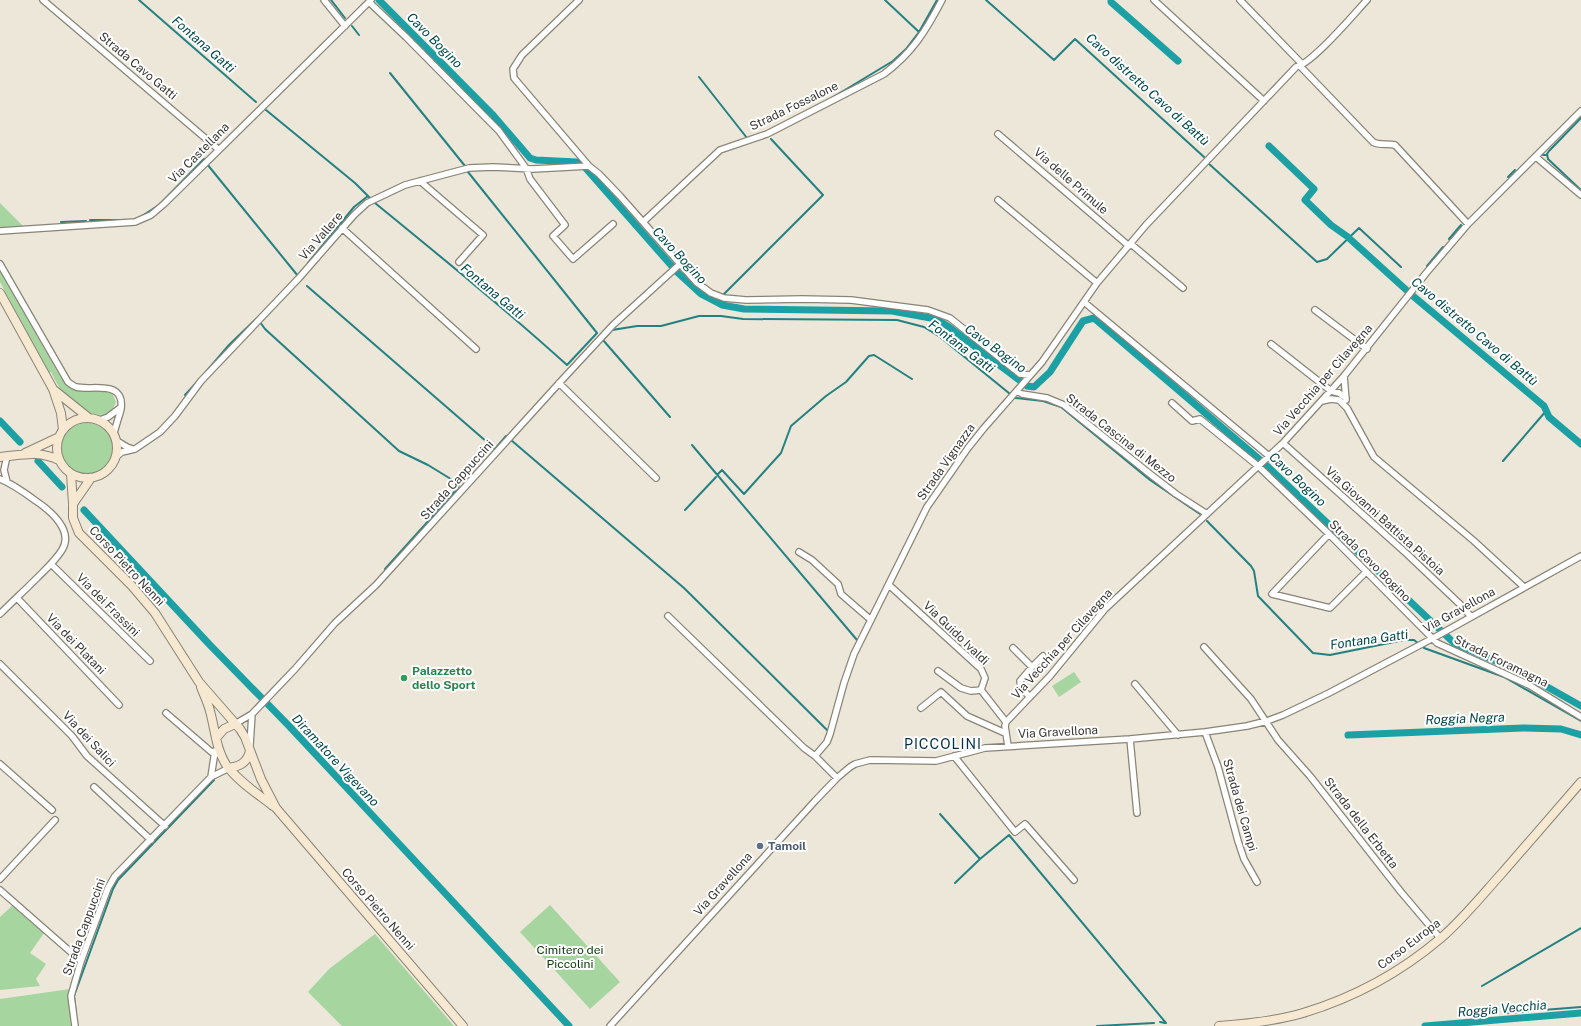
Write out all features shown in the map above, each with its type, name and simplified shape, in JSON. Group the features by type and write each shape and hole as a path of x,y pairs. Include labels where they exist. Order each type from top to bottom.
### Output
{"main road":[{"path":"0,293 53,389 60,413 61,434 57,448 59,460 64,468 71,474 81,478 100,476 113,464 117,456 117,442 114,433 107,425 100,420 89,418 74,421 61,434 24,453"},
{"path":"53,389 89,418"},
{"path":"4,456 24,453 46,454 59,460"},
{"name":"Corso Pietro Nenni","path":"71,474 73,504 72,518 80,533 132,586 155,613 200,682 236,724 245,737 261,779 276,808"},
{"path":"73,504 91,478"},
{"name":"Corso Pietro Nenni","path":"200,682 210,710 221,754 229,768 276,808 463,1026"},
{"path":"216,738 224,728 236,724"},
{"path":"229,768 246,762 250,751"},
{"name":"Corso Europa","path":"1219,1026 1256,1023 1302,1013 1343,999 1376,983 1411,961 1440,938 1469,910 1581,782"}],"street":[{"name":"Strada Cavo Gatti","path":"43,0 218,149"},
{"path":"324,0 345,26"},
{"path":"579,0 522,55 515,65 512,73 518,84 588,166 599,174 696,282 711,293 724,298 746,300 851,300 928,310 950,318 1020,374 1029,375"},
{"name":"Strada Fossalone","path":"643,222 720,150 767,134 884,74 900,62 925,32 942,0"},
{"path":"1154,0 1264,101"},
{"path":"1240,0 1373,142 1378,145 1389,143 1395,146 1468,224"},
{"name":"Strada Vignazza","path":"815,756 827,742 854,654 927,507 968,448 1029,375 1042,362 1097,283 1130,245 1296,67 1319,52 1367,0"},
{"name":"Via Castellana","path":"0,231 136,222 151,215 164,204 218,149 370,1"},
{"path":"370,1 499,131 526,168 530,179 565,225 553,236 573,259 613,224"},
{"name":"Via Vecchia per Cilavegna","path":"1006,722 1030,698 1105,610 1283,443 1367,349 1410,293 1468,224 1581,111"},
{"name":"Via delle Primule","path":"998,134 1183,288"},
{"path":"1536,157 1581,195"},
{"name":"Via Vallere","path":"117,456 122,452 135,449 160,432 175,416 201,381 299,278 342,228 367,203 405,185 468,168 493,166 532,169 588,166"},
{"path":"420,181 483,235 459,262"},
{"path":"998,200 1097,283"},
{"path":"342,228 476,349"},
{"path":"0,264 68,382 75,387 105,387 114,391 119,396 121,408 114,433"},
{"name":"Strada Cappuccini","path":"236,724 252,714 295,669 335,623 376,585 559,383 613,326 680,264"},
{"path":"1084,302 1268,456"},
{"path":"1315,310 1367,349"},
{"path":"1271,344 1331,391 1339,393 1346,398"},
{"path":"1344,376 1347,408"},
{"path":"559,383 656,478"},
{"name":"Strada Cascina di Mezzo","path":"1014,394 1047,398 1064,405 1176,494 1207,514"},
{"path":"1322,401 1331,399 1338,400 1347,408 1374,457 1474,541 1524,587"},
{"name":"Strada Cavo Bogino","path":"1172,403 1192,421 1200,419 1258,466 1434,637"},
{"path":"100,420 108,417 121,408"},
{"path":"117,442 127,448 135,449"},
{"name":"Via Giovanni Battista Pistoia","path":"1283,443 1407,554 1464,608 1470,617"},
{"path":"4,456 4,470 7,482"},
{"path":"0,479 7,482 55,516 64,531 65,541 62,549 51,564 0,614"},
{"path":"1329,534 1272,594 1330,608 1366,572"},
{"path":"799,552 812,560 838,584 841,594 871,620"},
{"name":"Via Gravellona","path":"610,1026 734,888 837,778 856,764 870,760 936,761 985,748 1178,735 1247,726 1266,721 1308,704 1420,645 1581,556"},
{"name":"Via dei Frassini","path":"51,564 150,661"},
{"name":"Via Guido Ivaldi","path":"889,585 981,669 985,678 981,690"},
{"name":"Via dei Platani","path":"17,598 119,705"},
{"path":"668,616 837,778"},
{"name":"Strada Foramagna","path":"1434,637 1437,643 1529,685 1581,716"},
{"name":"Strada della Erbetta","path":"1204,647 1251,700 1278,740 1310,776 1401,892 1440,938"},
{"path":"1014,648 1032,667"},
{"path":"1030,698 1021,688 1020,681 1043,656"},
{"name":"Via dei Salici","path":"0,664 72,736 87,756 165,826"},
{"path":"938,671 961,688 971,691 981,690 1006,722 1005,726 1008,746"},
{"path":"1135,684 1178,735"},
{"path":"921,708 941,692 967,716 1006,733"},
{"path":"166,713 215,755"},
{"path":"250,751 252,714"},
{"name":"Strada dei Campi","path":"1205,732 1218,767 1244,859 1257,882"},
{"path":"211,777 216,738"},
{"path":"1130,739 1137,813"},
{"path":"954,756 1015,832 1025,824 1074,880"},
{"path":"0,764 52,810"},
{"path":"211,777 229,768"},
{"name":"Strada Cappuccini","path":"75,1026 71,996 81,962 108,888 115,876 211,777"},
{"path":"94,787 151,840"},
{"path":"0,879 55,820"},
{"path":"0,890 81,962"}],"green space":[{"path":"0,203 23,226 0,228"},
{"path":"0,271 61,378 75,390 86,392 98,390 112,393 116,402 111,413 98,415 85,411 68,399 62,392 51,372 49,373 0,282"},
{"path":"87,423 101,427 109,435 113,449 109,463 101,471 87,475 73,471 65,463 61,449 65,435 73,427"},
{"path":"1074,672 1081,682 1059,697 1052,686"},
{"path":"13,905 44,933 30,953 46,964 36,979 40,986 0,990 0,917"},
{"name":"Cimitero dei Piccolini","path":"550,905 620,982 590,1009 520,932"},
{"path":"375,934 454,1026 342,1026 308,992 329,969"},
{"path":"70,989 72,1026 0,1026 0,999"}],"waterway":[{"name":"Fontana Gatti","path":"139,0 256,102"},
{"path":"331,0 345,18"},
{"name":"Cavo Bogino","path":"379,0 493,115 530,158 536,160 577,162 582,164 677,272 701,294 722,305 744,309 892,311 936,319 949,327 1027,386 1034,387 1050,372 1083,321 1094,318 1266,465 1454,643 1521,672 1581,706"},
{"name":"Cavo distretto Cavo di Battù","path":"885,0 919,32 937,0"},
{"name":"Cavo distretto Cavo di Battù","path":"986,0 1054,60 1075,39 1204,157"},
{"name":"Cavo distretto Cavo di Battù","path":"1111,0 1111,2 1178,61"},
{"path":"352,26 359,35"},
{"name":"Cavo distretto Cavo di Battù","path":"830,99 893,61 906,49 919,32"},
{"path":"390,73 465,166"},
{"path":"699,77 747,138 749,138"},
{"name":"Fontana Gatti","path":"266,110 355,183 370,198"},
{"name":"Cavo distretto Cavo di Battù","path":"1581,118 1547,154 1548,159 1581,190"},
{"name":"Cavo distretto Cavo di Battù","path":"724,294 823,195 771,139"},
{"name":"Cavo distretto Cavo di Battù","path":"1269,146 1314,189 1305,200 1331,225 1348,237"},
{"path":"142,216 159,205 204,159"},
{"name":"Cavo distretto Cavo di Battù","path":"1208,163 1317,262 1327,259 1359,228 1401,267"},
{"path":"207,164 298,276"},
{"name":"Cavo distretto Cavo di Battù","path":"1508,177 1515,170"},
{"name":"Fontana Gatti","path":"375,203 496,303 567,365 597,333 468,172"},
{"path":"308,263 354,207 368,196"},
{"path":"90,220 127,220"},
{"path":"61,222 86,221"},
{"name":"Cavo distretto Cavo di Battù","path":"1449,239 1461,225"},
{"name":"Cavo distretto Cavo di Battù","path":"1350,239 1413,296 1544,406 1549,417 1581,444"},
{"name":"Cavo distretto Cavo di Battù","path":"1427,266 1443,247"},
{"path":"307,286 495,449 506,436"},
{"name":"Fontana Gatti","path":"670,417 603,340 612,330 637,326 661,326 699,316 721,316 743,319 897,320 924,327 940,337 1015,398 1043,401 1061,407 1150,480 1200,514"},
{"path":"205,373 229,345 257,318"},
{"path":"260,322 265,329 399,451 428,465 459,484 458,488 385,569"},
{"path":"718,474 722,470 744,494 781,453 791,426 826,396 846,382 869,356 874,355 912,379"},
{"path":"185,395 197,382"},
{"path":"1503,461 1546,411"},
{"name":"Diramatore Vigevano","path":"0,421 20,442"},
{"path":"511,440 684,588 827,730"},
{"path":"692,445 857,640"},
{"name":"Diramatore Vigevano","path":"38,461 62,487"},
{"path":"685,510 716,477"},
{"name":"Diramatore Vigevano","path":"84,510 209,644 290,727 569,1026"},
{"name":"Fontana Gatti","path":"1207,521 1251,566 1254,571 1258,596 1313,653 1330,655 1404,640 1414,640 1424,648 1504,677 1581,721"},
{"name":"Roggia Negra","path":"1348,735 1523,728 1561,729 1581,735"},
{"name":"Cavo distretto Cavo di Battù","path":"76,1015 74,996 113,889 118,880 214,780"},
{"path":"940,814 980,859 1009,835 1166,1023"},
{"path":"955,883 980,859"},
{"path":"1482,986 1581,928"},
{"path":"1507,1013 1581,1007"},
{"name":"Roggia Vecchia","path":"1425,1026 1581,1013"},
{"path":"1160,1022 1165,1023"},
{"path":"1097,1026 1154,1023"}],"place":[{"name":"Palazzetto dello Sport","path":"404,678"},
{"name":"Tamoil","path":"760,846"}],"district":[{"name":"PICCOLINI","path":"943,744"}]}
